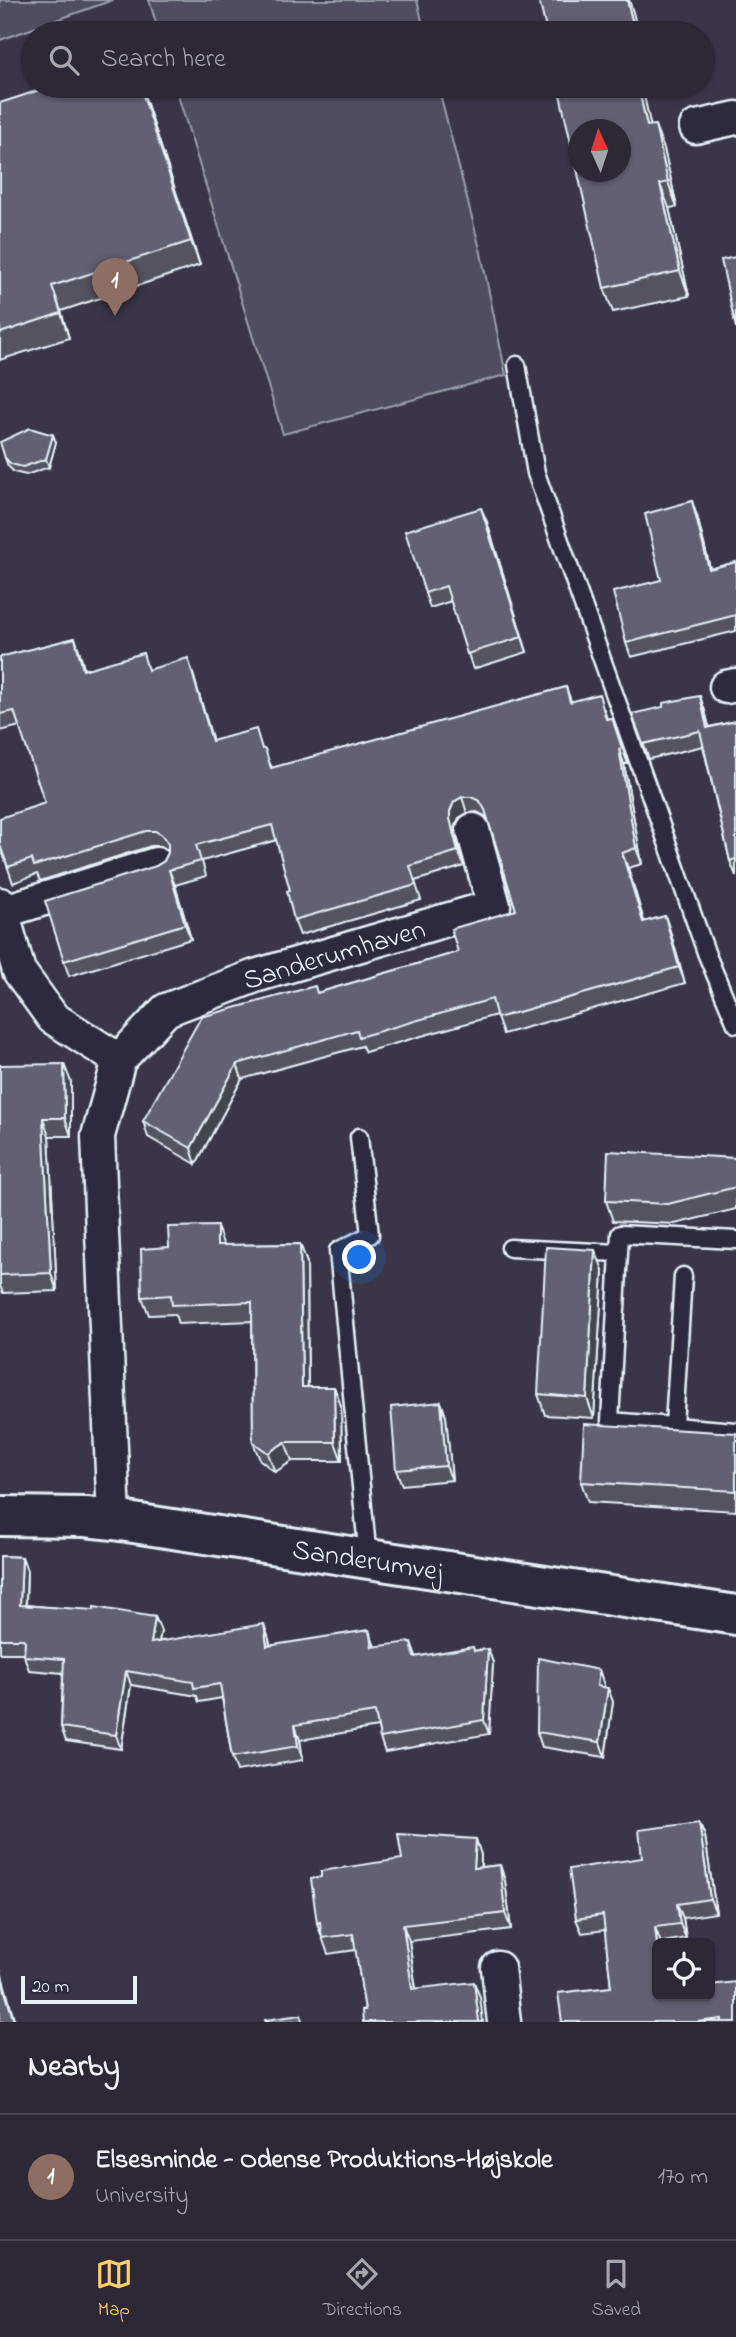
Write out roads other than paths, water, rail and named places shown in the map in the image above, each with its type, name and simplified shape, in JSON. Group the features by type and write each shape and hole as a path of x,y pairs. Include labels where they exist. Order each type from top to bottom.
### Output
{"street":[{"path":"696,127 736,118"},
{"name":"Sanderumhaven","path":"114,1520 98,1136 119,1060 166,1010 255,976 494,906 473,830"},
{"path":"119,1060 53,1018 19,971 1,908 156,864"},
{"name":"Sanderumvej","path":"0,1516 114,1520 736,1615"},
{"path":"498,1968 504,2022"}],"lane":[{"path":"517,365 536,472 707,955 736,1024"},
{"path":"359,1137 370,1235 338,1251 368,1559"},
{"path":"736,1240 620,1234 610,1421 736,1431"},
{"path":"510,1248 619,1254"},
{"path":"674,1426 683,1276"}],"place":[{"name":"Elsesminde - Odense Produktions-Højskole","path":"115,316"}]}
